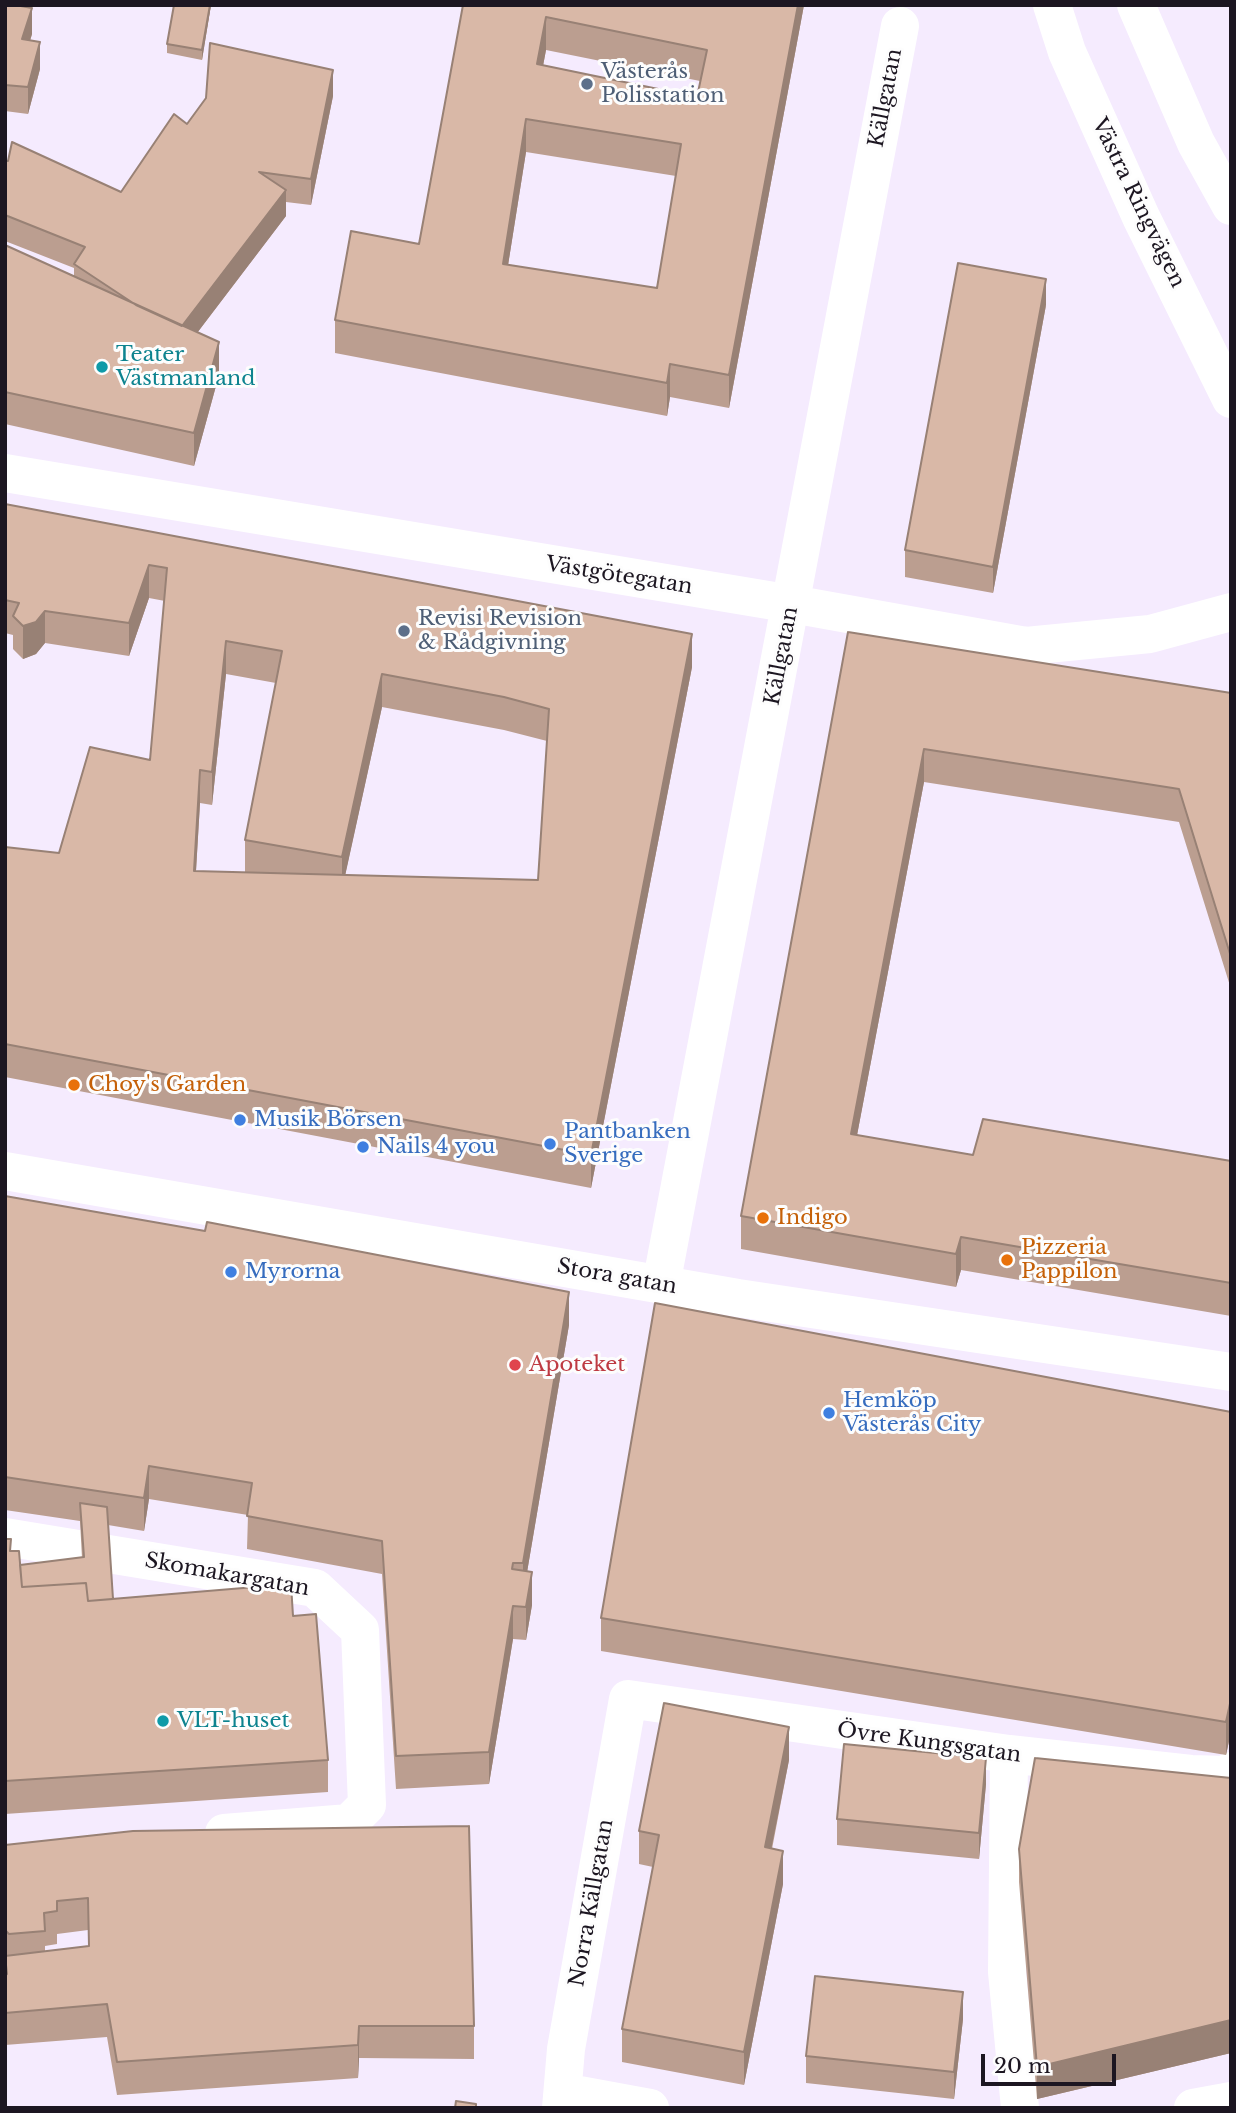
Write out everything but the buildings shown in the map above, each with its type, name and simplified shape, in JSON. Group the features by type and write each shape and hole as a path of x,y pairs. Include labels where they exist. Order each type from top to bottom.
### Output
{"street":[{"name":"Västra Ringvägen","path":"1052,5 1067,51 1141,217 1231,398"},
{"path":"1136,5 1196,143 1231,206"},
{"name":"Källgatan","path":"661,1285 900,26"},
{"name":"Västgötegatan","path":"5,473 792,604 1026,646 1150,634 1231,612"},
{"name":"Stora gatan","path":"5,1171 661,1285 1231,1372"},
{"name":"Skomakargatan","path":"5,1537 316,1588 360,1630 367,1805 348,1823 184,1836"},
{"name":"Övre Kungsgatan","path":"628,1699 1009,1754 1191,1774 1226,1774 1231,1771"},
{"name":"Norra Källgatan","path":"562,2100 566,2049 628,1699"},
{"path":"1009,1754 1007,1972 1020,2108"},
{"path":"562,2100 650,2108"},
{"path":"1192,2108 1231,2101"}],"place":[{"name":"Västerås Polisstation","path":"587,84"},
{"name":"Teater Västmanland","path":"102,367"},
{"name":"Revisi Revision & Rådgivning","path":"404,631"},
{"name":"Choy's Garden","path":"74,1085"},
{"name":"Musik Börsen","path":"240,1120"},
{"name":"Pantbanken Sverige","path":"550,1144"},
{"name":"Nails 4 you","path":"363,1147"},
{"name":"Indigo","path":"763,1218"},
{"name":"Pizzeria Pappilon","path":"1007,1260"},
{"name":"Myrorna","path":"231,1272"},
{"name":"Apoteket","path":"515,1365"},
{"name":"Hemköp Västerås City","path":"829,1413"},
{"name":"VLT-huset","path":"163,1721"}]}
